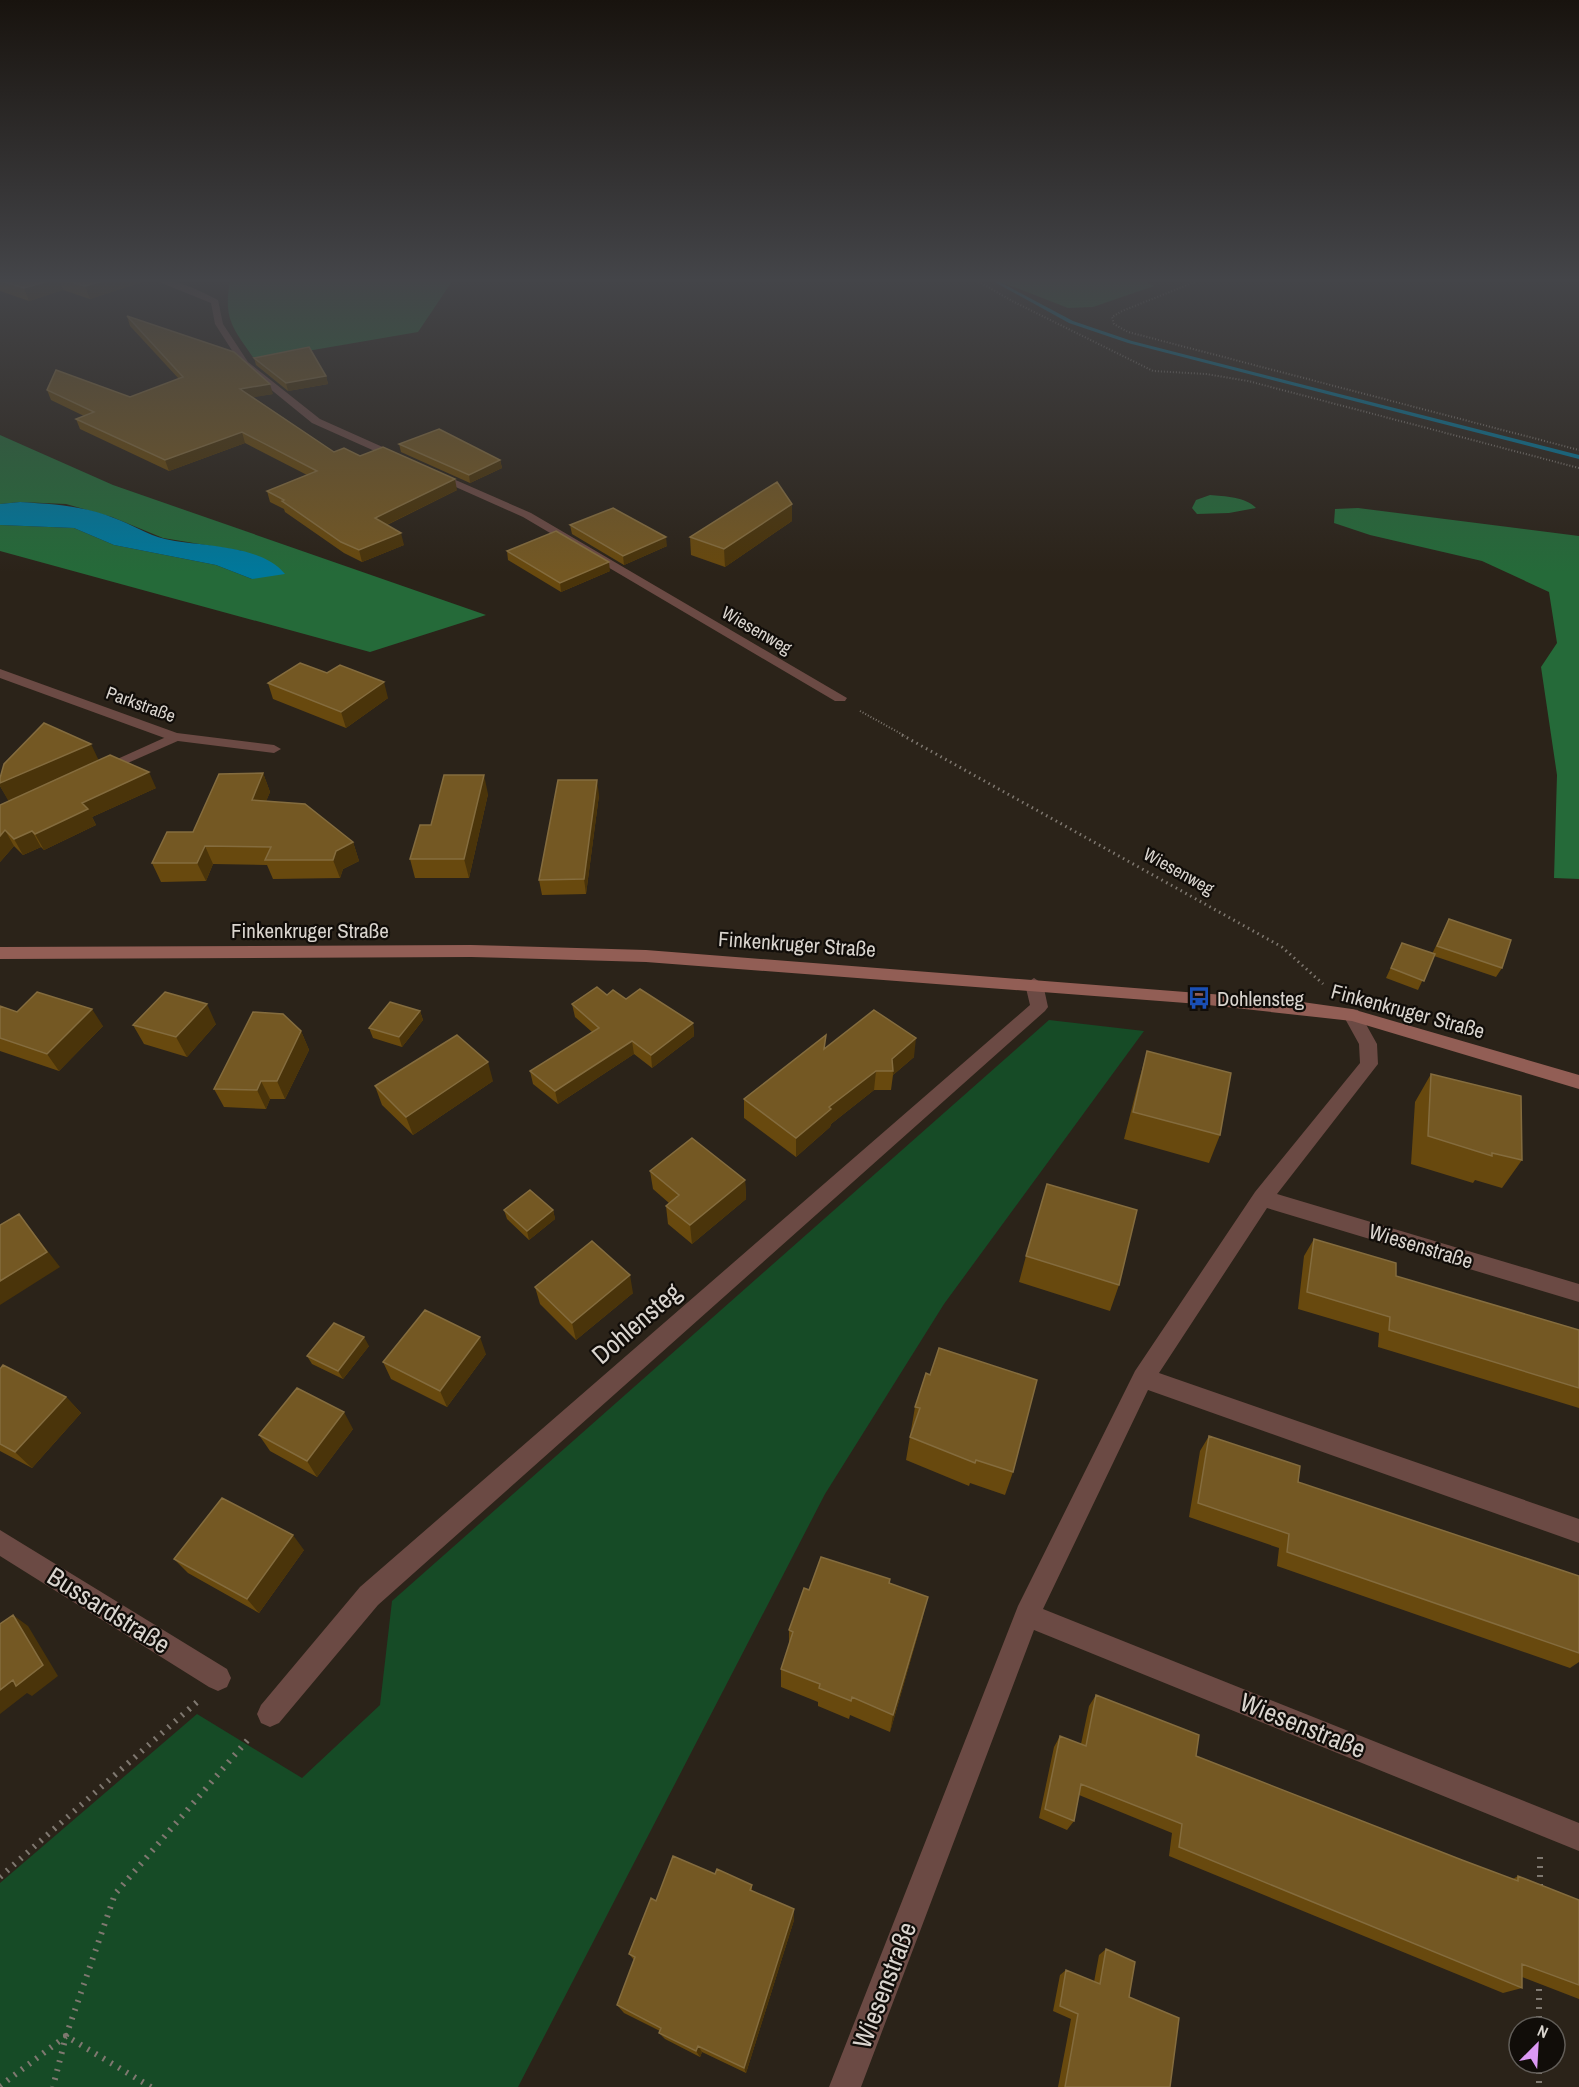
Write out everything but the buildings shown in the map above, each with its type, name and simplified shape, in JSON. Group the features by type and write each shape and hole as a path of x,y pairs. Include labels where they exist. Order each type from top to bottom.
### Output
{"street":[{"name":"Wiesenweg","path":"262,377 316,421 527,515 840,698"},
{"name":"Parkstraße","path":"0,673 176,737 274,749"},
{"path":"88,776 176,737"},
{"name":"Finkenkruger Straße","path":"0,953 471,951 646,956 1034,984 1288,1006 1352,1015 1579,1082"},
{"name":"Dohlensteg","path":"270,1714 369,1596 1039,1007 1034,984"},
{"name":"Wiesenstraße","path":"845,2087 1027,1615 1143,1378 1262,1198 1369,1064 1368,1044 1352,1015"},
{"name":"Wiesenstraße","path":"1262,1198 1579,1293"},
{"path":"1143,1378 1579,1531"},
{"name":"Bussardstraße","path":"2,1546 218,1678"},
{"name":"Wiesenstraße","path":"1027,1615 1579,1837"}],"path":[{"path":"1224,377 1259,384 1579,468"},
{"path":"1294,377 1579,450"},
{"name":"Wiesenweg","path":"840,698 1282,947 1326,986 1352,1015"},
{"path":"0,1876 189,1711 218,1678"},
{"path":"53,2087 66,2036 115,1894 270,1714"},
{"path":"1540,1820 1540,1901"},
{"path":"1539,1970 1539,2015"},
{"path":"0,2086 66,2036"},
{"path":"66,2036 151,2087"}],"green space":[{"path":"0,435 113,485 486,615 370,652 0,551 0,525 74,528 114,545 216,565 252,579 242,551 163,538 112,517 66,504 20,502 0,504"},
{"path":"1210,495 1241,499 1256,508 1229,513 1197,514 1192,508 1196,500"},
{"path":"1358,508 1579,536 1579,879 1554,878 1557,775 1541,667 1557,643 1549,592 1482,561 1370,535 1334,523 1335,509"},
{"path":"1049,1020 1144,1031 944,1304 825,1494 518,2087 0,2087 0,1883 197,1714 302,1778 380,1705 392,1601"}],"water":[{"path":"20,502 80,508 114,518 165,539 246,552 274,564 285,574 252,579 216,565 114,545 74,528 0,525 0,504"}],"waterway":[{"path":"1268,377 1579,457"}],"place":[{"name":"Dohlensteg","path":"1199,998"}]}
